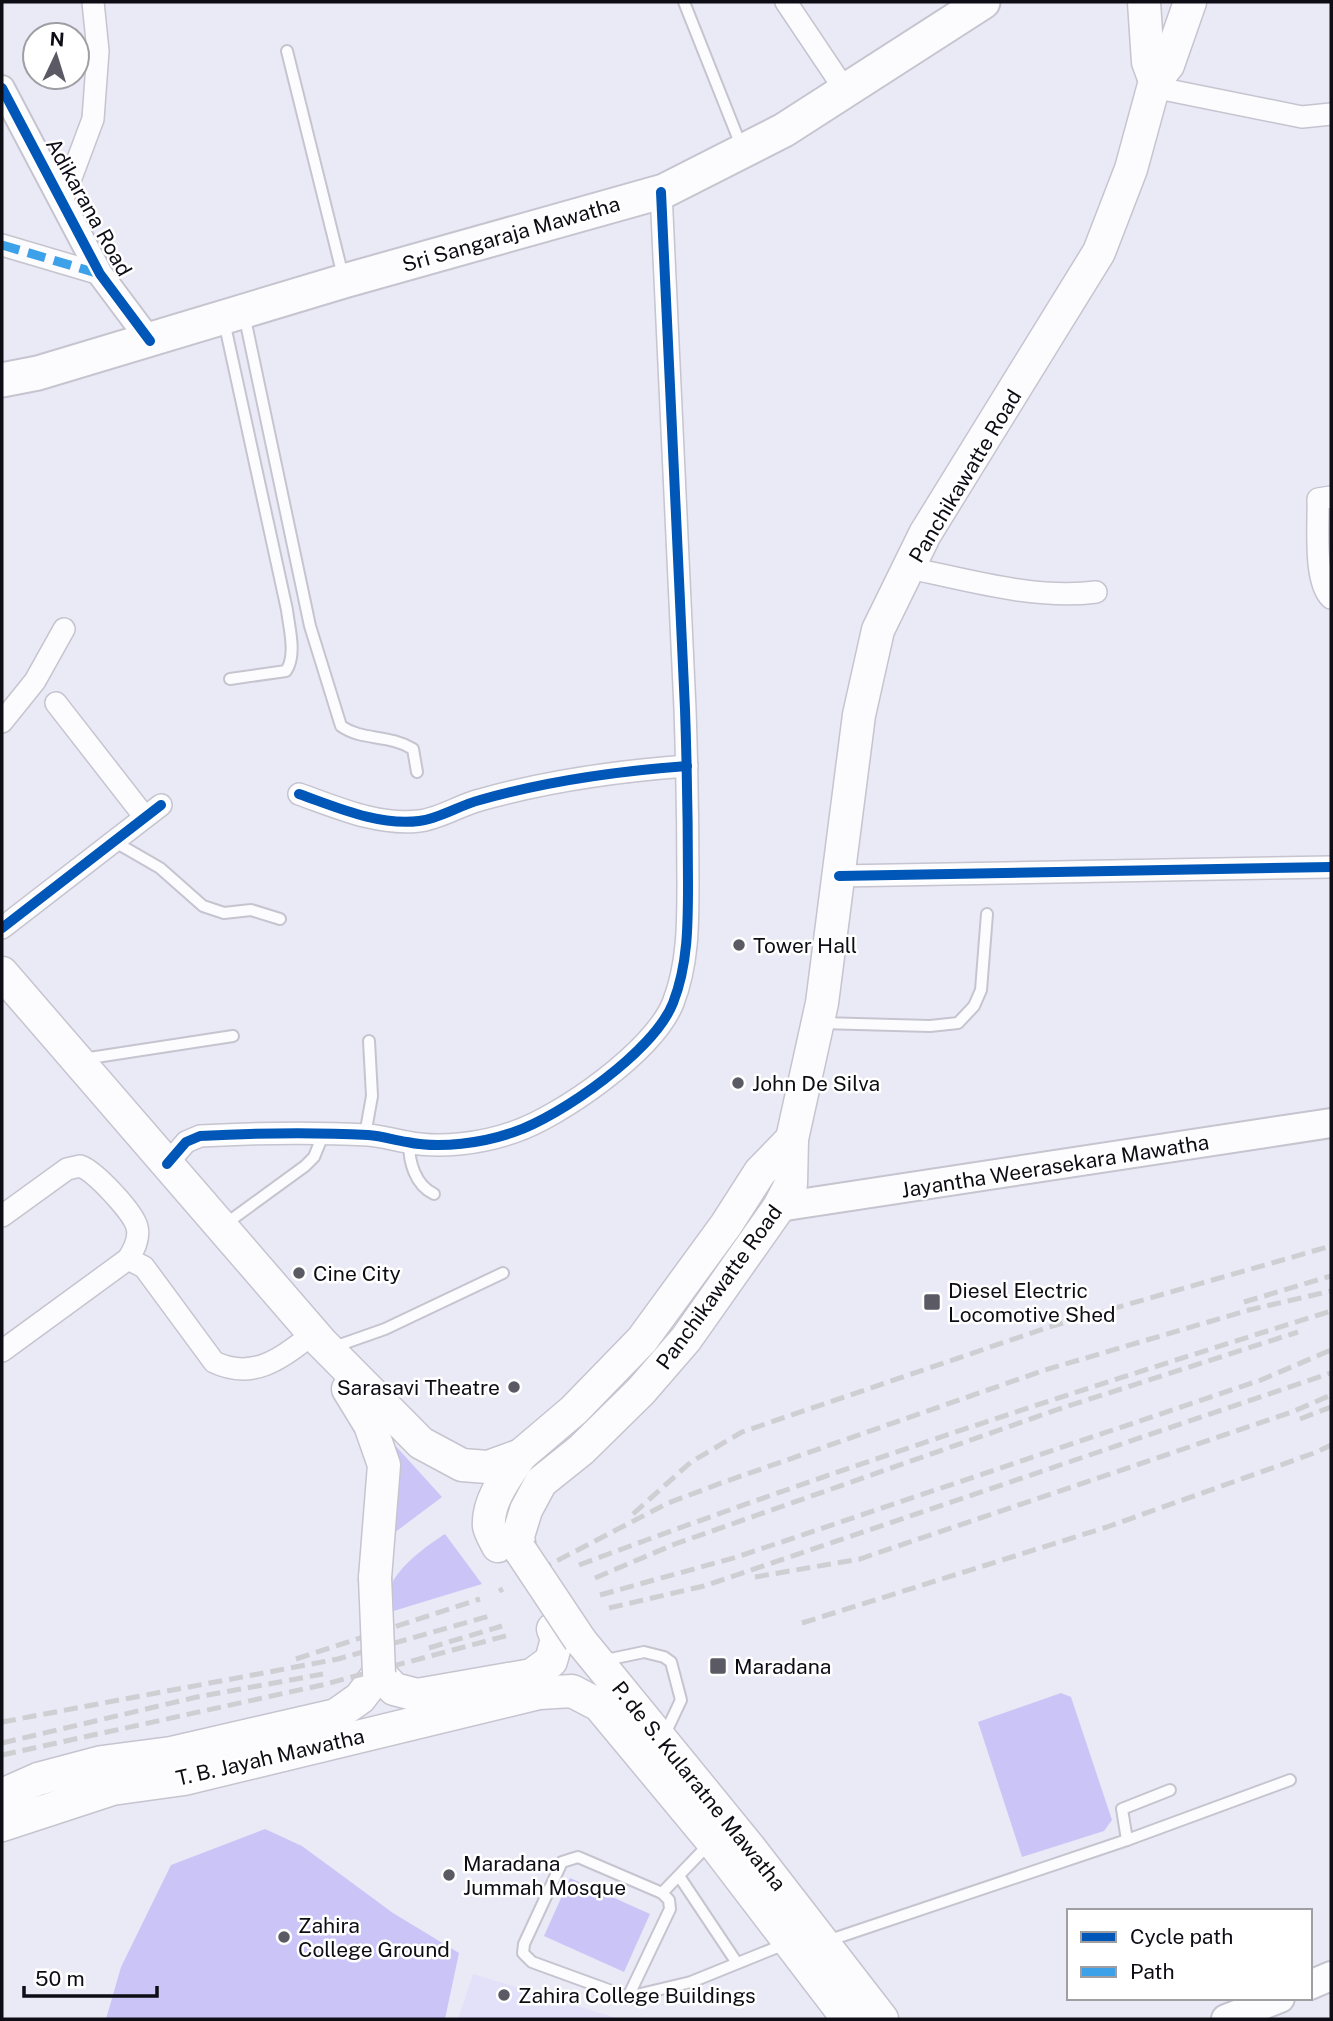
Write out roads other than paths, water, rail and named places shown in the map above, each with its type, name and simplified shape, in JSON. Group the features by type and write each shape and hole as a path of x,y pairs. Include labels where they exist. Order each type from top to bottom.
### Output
{"highway":[{"name":"Sri Sangaraja Mawatha","path":"2,380 38,373 344,281 661,192 784,130 983,2"}],"main road":[{"name":"Panchikawatte Road","path":"1144,2 1148,62 1154,84"},
{"name":"Panchikawatte Road","path":"792,1139 760,1172 726,1225 642,1340 574,1410 521,1455 503,1480 491,1511 489,1527 509,1548 518,1536 526,1510 541,1482 581,1450 641,1391 677,1349 785,1195 792,1139 818,1022 859,715 878,631 925,534 1099,252 1128,178 1154,84 1168,65 1190,2"},
{"path":"2,973 321,1342 370,1425 384,1465 375,1578 379,1673 394,1689 417,1695 535,1684 551,1661 557,1639 578,1644"},
{"name":"Jayantha Weerasekara Mawatha","path":"785,1195 862,1178 1331,1105"},
{"name":"Jayantha Weerasekara Mawatha","path":"785,1195 1331,1123"},
{"name":"Panchikawatte Road","path":"321,1342 421,1443 461,1465 488,1467 521,1455"},
{"name":"P. de S. Kularatne Mawatha","path":"509,1548 578,1644 663,1740 822,1942 862,2014"},
{"name":"T. B. Jayah Mawatha","path":"2,1795 38,1779 102,1762 171,1753 336,1715 360,1698 379,1673"},
{"name":"P. de S. Kularatne Mawatha","path":"535,1684 572,1691 599,1705 712,1841 787,1943 862,2014"},
{"name":"T. B. Jayah Mawatha","path":"2,1825 111,1789 184,1779 535,1684"},
{"path":"38,1779 48,1810"},
{"path":"1312,1984 1331,1976"},
{"path":"1226,2019 1275,2000"}],"street":[{"path":"62,202 93,119 98,51 93,2"},
{"path":"786,2 845,90"},
{"path":"1154,84 1303,117 1331,114"},
{"name":"Adikarana Road","path":"2,88 100,274 150,341"},
{"path":"167,1164 186,1142 200,1136 365,1135 392,1137 409,1143 482,1141 509,1134 555,1115 629,1057 671,1007 682,973 688,912 687,766 661,192"},
{"path":"2,245 100,274"},
{"path":"1331,497 1318,499 1319,568 1325,592 1331,598"},
{"path":"909,568 1016,589 1080,594 1096,592"},
{"path":"2,722 36,681 64,629"},
{"path":"2,928 116,842 152,810 56,704"},
{"path":"299,794 362,816 419,821 480,800 604,774 687,766"},
{"path":"839,876 1331,867"},
{"path":"2,1216 67,1169 80,1166 92,1172 133,1217 137,1240 136,1263 214,1362 232,1370 252,1371 289,1352 321,1342"},
{"path":"2,1351 136,1263"}],"lane":[{"path":"684,2 743,151"},
{"path":"287,51 344,281"},
{"path":"230,679 286,671 290,664 291,650 287,610 233,315"},
{"path":"233,315 310,626 341,726 351,733 398,740 413,749 417,772"},
{"path":"116,842 160,868 204,906 224,913 251,910 280,919"},
{"path":"818,1022 916,1026 958,1023 974,1006 981,990 988,914"},
{"path":"77,1060 233,1036"},
{"path":"365,1135 372,1096 369,1041"},
{"path":"222,1227 305,1166 314,1157 323,1135"},
{"path":"409,1143 408,1161 426,1190 433,1194"},
{"path":"321,1342 385,1329 503,1273"},
{"path":"578,1644 644,1652 664,1657 671,1662 681,1700 663,1740"},
{"path":"822,1942 1127,1840 1290,1780"},
{"path":"1127,1840 1122,1809 1170,1790"},
{"path":"662,1893 712,1841"},
{"path":"628,1997 670,1909 669,1900 662,1893 578,1857 570,1858 562,1863 524,1944 523,1953 532,1962 628,1997 691,1982 787,1943"},
{"path":"679,1876 737,1963"}],"railway":[{"path":"633,1514 691,1462 742,1432 1049,1327 1331,1246"},
{"path":"1244,1302 1331,1276"},
{"path":"520,1580 668,1503 724,1482 1045,1370 1249,1310 1331,1291"},
{"path":"579,1565 954,1433 1331,1311"},
{"path":"595,1578 675,1544 1059,1409 1298,1332"},
{"path":"600,1595 737,1557 1261,1380 1331,1350"},
{"path":"609,1608 704,1586 1331,1373"},
{"path":"755,1577 860,1559 1292,1412 1331,1395"},
{"path":"1300,1419 1331,1407"},
{"path":"802,1623 1107,1527 1331,1445"},
{"path":"499,1591 503,1589"},
{"path":"296,1659 480,1599"},
{"path":"2,1722 338,1659 493,1615"},
{"path":"429,1648 502,1626"},
{"path":"2,1755 322,1685 509,1635"},
{"path":"2,1743 197,1697 323,1674"}],"place":[{"name":"Tower Hall","path":"739,945"},
{"name":"John De Silva","path":"738,1083"},
{"name":"Cine City","path":"299,1273"},
{"name":"Diesel Electric Locomotive Shed","path":"932,1302"},
{"name":"Sarasavi Theatre","path":"514,1387"},
{"name":"Maradana","path":"718,1666"},
{"name":"Maradana Jummah Mosque","path":"449,1875"},
{"name":"Zahira College Ground","path":"284,1937"},
{"name":"Zahira College Buildings","path":"504,1995"}]}
